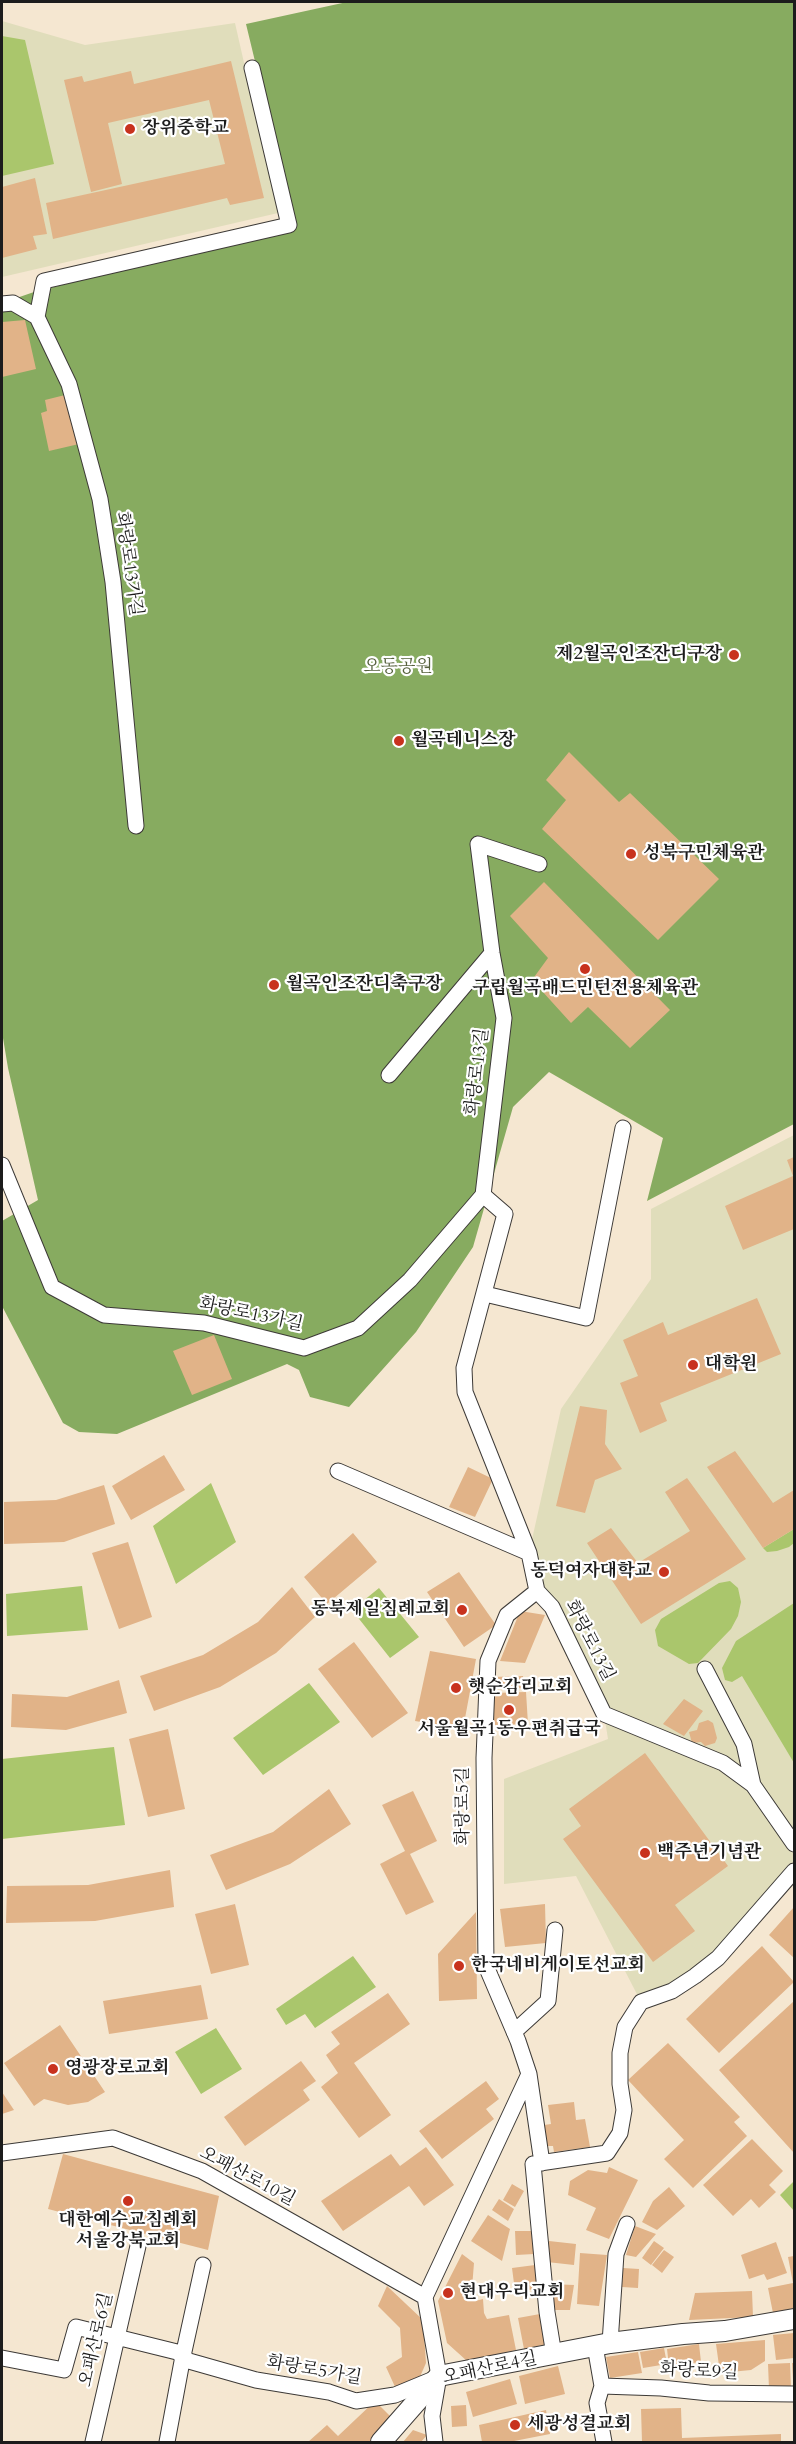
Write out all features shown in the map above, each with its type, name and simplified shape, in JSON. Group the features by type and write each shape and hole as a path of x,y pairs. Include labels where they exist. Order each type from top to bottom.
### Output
{"street":[{"path":"2,304 13,303 37,318 44,281 289,225 252,68"},
{"name":"화랑로13가길","path":"37,318 69,384 100,499 113,582 136,826"},
{"name":"화랑로13길","path":"539,864 478,844 492,953 504,1018 483,1194 505,1214 464,1368 465,1392 529,1553 537,1591 552,1607 604,1714 723,1763 753,1785 795,1844"},
{"path":"389,1075 492,953"},
{"path":"485,1294 586,1318 623,1128"},
{"name":"화랑로13가길","path":"2,1165 52,1287 104,1315 204,1323 304,1348 358,1328 410,1280 483,1194"},
{"path":"338,1471 529,1553"},
{"name":"화랑로5길","path":"529,2074 486,1966 484,1758 488,1660 507,1615 537,1591"},
{"path":"705,1669 744,1744 753,1785"},
{"path":"723,1763 744,1744"},
{"path":"542,2163 607,2153 620,2133 624,2110 620,2084 620,2053 625,2027 641,2002 672,1991 718,1958 795,1870"},
{"path":"514,2032 548,2001 555,1930"},
{"path":"435,2442 432,2416 439,2376 425,2296 529,2074"},
{"name":"오패산로4길","path":"529,2074 542,2163 533,2164 547,2312 554,2355"},
{"name":"오패산로10길","path":"2,2153 113,2138 202,2171 425,2296"},
{"path":"604,2442 597,2403 602,2386 602,2345 616,2254 627,2224"},
{"name":"오패산로6길","path":"93,2442 138,2246"},
{"path":"167,2442 203,2265"},
{"name":"오패산로4길","path":"381,2442 439,2376 602,2345 682,2334 725,2331 795,2319"},
{"name":"화랑로5가길","path":"2,2358 63,2370 76,2327 177,2352 189,2361 256,2380 329,2391 356,2401 395,2395 439,2376"},
{"name":"화랑로9길","path":"602,2386 661,2388 709,2393 795,2394"}],"shaded area":[{"name":"장위중학교","path":"2,21 85,45 235,23 278,213 2,277"},
{"name":"동덕여자대학교","path":"794,1135 794,1871 718,1958 641,2002 576,1876 504,1884 504,1779 608,1739 604,1714 537,1591 529,1553 561,1409 651,1279 651,1209"}],"green space":[{"name":"오동공원","path":"347,2 794,2 794,1124 647,1201 663,1138 549,1072 513,1107 473,1247 416,1332 349,1407 310,1397 299,1370 287,1364 117,1434 79,1432 63,1423 2,1306 2,1221 38,1200 2,1032 2,303 34,292 295,227 246,24"},
{"path":"2,36 25,40 54,164 2,176"},
{"path":"211,1483 236,1542 176,1584 153,1526"},
{"path":"794,1529 794,1543 789,1547 767,1552 763,1548"},
{"path":"730,1581 738,1588 741,1602 738,1616 731,1629 698,1663 689,1664 658,1646 655,1630 661,1619 719,1583"},
{"path":"82,1586 88,1630 7,1636 6,1594"},
{"path":"379,1588 419,1637 390,1658 352,1610"},
{"path":"794,1603 794,1763 742,1676 732,1682 725,1680 722,1668 736,1641"},
{"path":"309,1683 340,1722 263,1775 233,1738"},
{"path":"114,1747 125,1825 2,1839 2,1759"},
{"path":"353,1956 376,1987 315,2028 305,2014 286,2025 276,2009"},
{"path":"216,2028 242,2069 201,2094 175,2052"},
{"path":"794,2181 794,2211 780,2195"}],"building":[{"path":"231,61 264,198 230,205 227,198 53,239 46,203 225,164 209,100 108,123 122,184 91,192 64,80 82,76 84,82 131,71 134,84"},
{"path":"35,178 47,234 33,236 37,249 2,258 2,187"},
{"path":"25,320 36,369 2,377 2,322"},
{"path":"69,394 79,444 49,451 41,413 47,411 45,400"},
{"name":"성북구민체육관","path":"569,752 619,802 630,793 719,879 658,940 542,829 566,800 546,780"},
{"name":"구립월곡배드민턴전용체육관","path":"544,882 670,1010 630,1048 588,1007 571,1023 532,980 548,958 510,916"},
{"path":"794,1157 794,1229 743,1250 725,1206 793,1176 787,1160"},
{"name":"대학원","path":"757,1298 781,1354 660,1403 667,1421 640,1433 620,1383 638,1376 623,1340 663,1322 668,1335"},
{"path":"214,1335 232,1379 192,1395 173,1351"},
{"path":"580,1406 607,1410 605,1444 622,1469 595,1480 585,1513 556,1506"},
{"path":"735,1451 773,1503 794,1490 794,1529 763,1548 707,1467"},
{"path":"164,1455 185,1490 131,1520 112,1486"},
{"path":"468,1467 493,1479 475,1517 449,1507"},
{"path":"687,1478 746,1559 641,1624 587,1543 611,1528 638,1563 690,1531 665,1492"},
{"path":"104,1485 115,1524 64,1542 4,1544 4,1502 56,1500"},
{"path":"353,1533 377,1562 327,1604 304,1577"},
{"path":"128,1542 152,1617 119,1629 92,1553"},
{"path":"459,1572 496,1625 464,1647 427,1592"},
{"path":"292,1587 315,1617 276,1653 220,1687 154,1711 140,1676 203,1655 258,1622"},
{"path":"520,1611 545,1615 525,1663 500,1661"},
{"path":"354,1642 408,1713 372,1738 318,1669"},
{"path":"430,1651 476,1659 463,1729 415,1721"},
{"path":"523,1676 524,1688 494,1689 493,1677"},
{"path":"119,1680 127,1713 66,1730 11,1727 12,1694 67,1697"},
{"path":"526,1692 528,1724 493,1725 493,1693"},
{"path":"684,1699 703,1711 684,1736 663,1724"},
{"path":"708,1720 713,1723 717,1738 715,1743 705,1746 701,1742 692,1743 689,1732 697,1730 699,1723"},
{"path":"168,1729 185,1809 148,1817 129,1739"},
{"name":"백주년기념관","path":"645,1753 728,1866 675,1905 695,1931 653,1962 563,1839 581,1826 569,1809"},
{"path":"329,1789 351,1824 290,1864 226,1890 210,1855 273,1832"},
{"path":"413,1791 437,1841 410,1854 434,1902 406,1915 380,1864 405,1851 382,1805"},
{"path":"170,1870 174,1907 95,1921 6,1923 7,1886 88,1885"},
{"path":"235,1904 249,1965 211,1974 195,1914"},
{"path":"545,1904 546,1943 505,1947 500,1909"},
{"path":"794,1907 794,1958 769,1935"},
{"path":"476,1912 477,1999 439,2001 438,1954"},
{"path":"762,1946 794,1982 719,2053 686,2019"},
{"path":"201,1985 208,2019 109,2034 103,2001"},
{"path":"388,1993 410,2024 354,2063 391,2115 359,2138 321,2087 338,2073 326,2055 340,2044 331,2032"},
{"path":"794,2001 794,2153 719,2070"},
{"path":"60,2025 105,2092 88,2102 68,2105 44,2099 34,2106 4,2063"},
{"path":"668,2043 740,2117 734,2122 747,2136 693,2188 664,2159 684,2140 628,2080"},
{"path":"301,2061 316,2081 303,2090 310,2100 245,2146 224,2117"},
{"path":"486,2081 499,2099 486,2109 494,2119 442,2159 419,2131"},
{"path":"2,2092 14,2110 2,2114"},
{"path":"574,2102 576,2120 585,2119 590,2147 554,2152 553,2146 547,2146 544,2125 551,2124 548,2105"},
{"path":"752,2139 783,2171 769,2185 776,2192 759,2208 751,2199 733,2216 703,2185"},
{"path":"426,2147 454,2185 424,2206 409,2186 343,2231 321,2201 391,2154 400,2166"},
{"path":"63,2154 219,2196 208,2250 48,2209"},
{"path":"609,2167 638,2180 609,2239 586,2230 596,2208 568,2195 570,2181 588,2170 607,2173"},
{"path":"512,2184 524,2191 515,2207 503,2200"},
{"path":"669,2187 685,2206 657,2230 642,2222 653,2201"},
{"path":"499,2199 514,2209 508,2221 492,2210"},
{"path":"488,2215 510,2229 502,2261 471,2241"},
{"path":"635,2226 656,2234 636,2257 626,2255"},
{"path":"515,2231 533,2231 534,2254 516,2255"},
{"path":"549,2241 576,2244 574,2265 547,2262"},
{"path":"654,2241 664,2248 651,2265 642,2258"},
{"path":"776,2242 787,2273 767,2280 764,2274 749,2279 741,2255"},
{"path":"664,2250 674,2257 662,2273 652,2265"},
{"path":"580,2253 607,2255 599,2306 577,2304"},
{"path":"462,2254 474,2263 472,2288 475,2287 475,2301 483,2299 487,2319 509,2315 516,2350 467,2361 447,2343 438,2301"},
{"path":"794,2256 794,2308 773,2313 768,2288 793,2283 788,2257"},
{"path":"535,2265 537,2289 515,2291 512,2268"},
{"path":"623,2268 639,2269 638,2288 622,2287"},
{"path":"550,2284 574,2285 570,2310 551,2310"},
{"path":"387,2286 423,2320 426,2363 419,2379 396,2389 386,2367 402,2357 400,2328 378,2306"},
{"path":"752,2291 753,2317 689,2320 695,2293"},
{"path":"540,2314 547,2344 524,2349 518,2318"},
{"path":"794,2333 794,2358 776,2360 773,2335"},
{"path":"765,2340 765,2361 751,2370 720,2373 716,2344"},
{"path":"699,2344 701,2362 669,2366 667,2349"},
{"path":"664,2348 667,2364 643,2368 640,2352"},
{"path":"638,2352 642,2373 610,2378 606,2357"},
{"path":"790,2363 791,2388 769,2389 768,2364"},
{"path":"792,2363 794,2363 794,2379 793,2379"},
{"path":"558,2366 565,2394 525,2404 519,2376"},
{"path":"510,2379 517,2404 473,2417 466,2392"},
{"path":"375,2401 392,2418 369,2442 308,2442 327,2425 338,2436"},
{"path":"466,2405 467,2426 452,2427 451,2406"},
{"path":"681,2408 682,2438 781,2434 781,2442 642,2442 641,2409"},
{"path":"546,2410 550,2434 509,2442 482,2442 479,2425"},
{"path":"413,2430 427,2435 421,2442 403,2442"}],"place":[{"name":"장위중학교","path":"130,129"},
{"name":"제2월곡인조잔디구장","path":"734,655"},
{"name":"월곡테니스장","path":"399,741"},
{"name":"성북구민체육관","path":"631,854"},
{"name":"구립월곡배드민턴전용체육관","path":"585,969"},
{"name":"월곡인조잔디축구장","path":"274,985"},
{"name":"대학원","path":"693,1365"},
{"name":"동덕여자대학교","path":"664,1572"},
{"name":"동북제일침례교회","path":"462,1610"},
{"name":"햇순감리교회","path":"456,1688"},
{"name":"서울월곡1동우편취급국","path":"509,1710"},
{"name":"백주년기념관","path":"645,1853"},
{"name":"한국네비게이토선교회","path":"459,1966"},
{"name":"영광장로교회","path":"53,2069"},
{"name":"대한예수교침례회 서울강북교회","path":"128,2201"},
{"name":"현대우리교회","path":"448,2293"},
{"name":"세광성결교회","path":"515,2425"}]}
